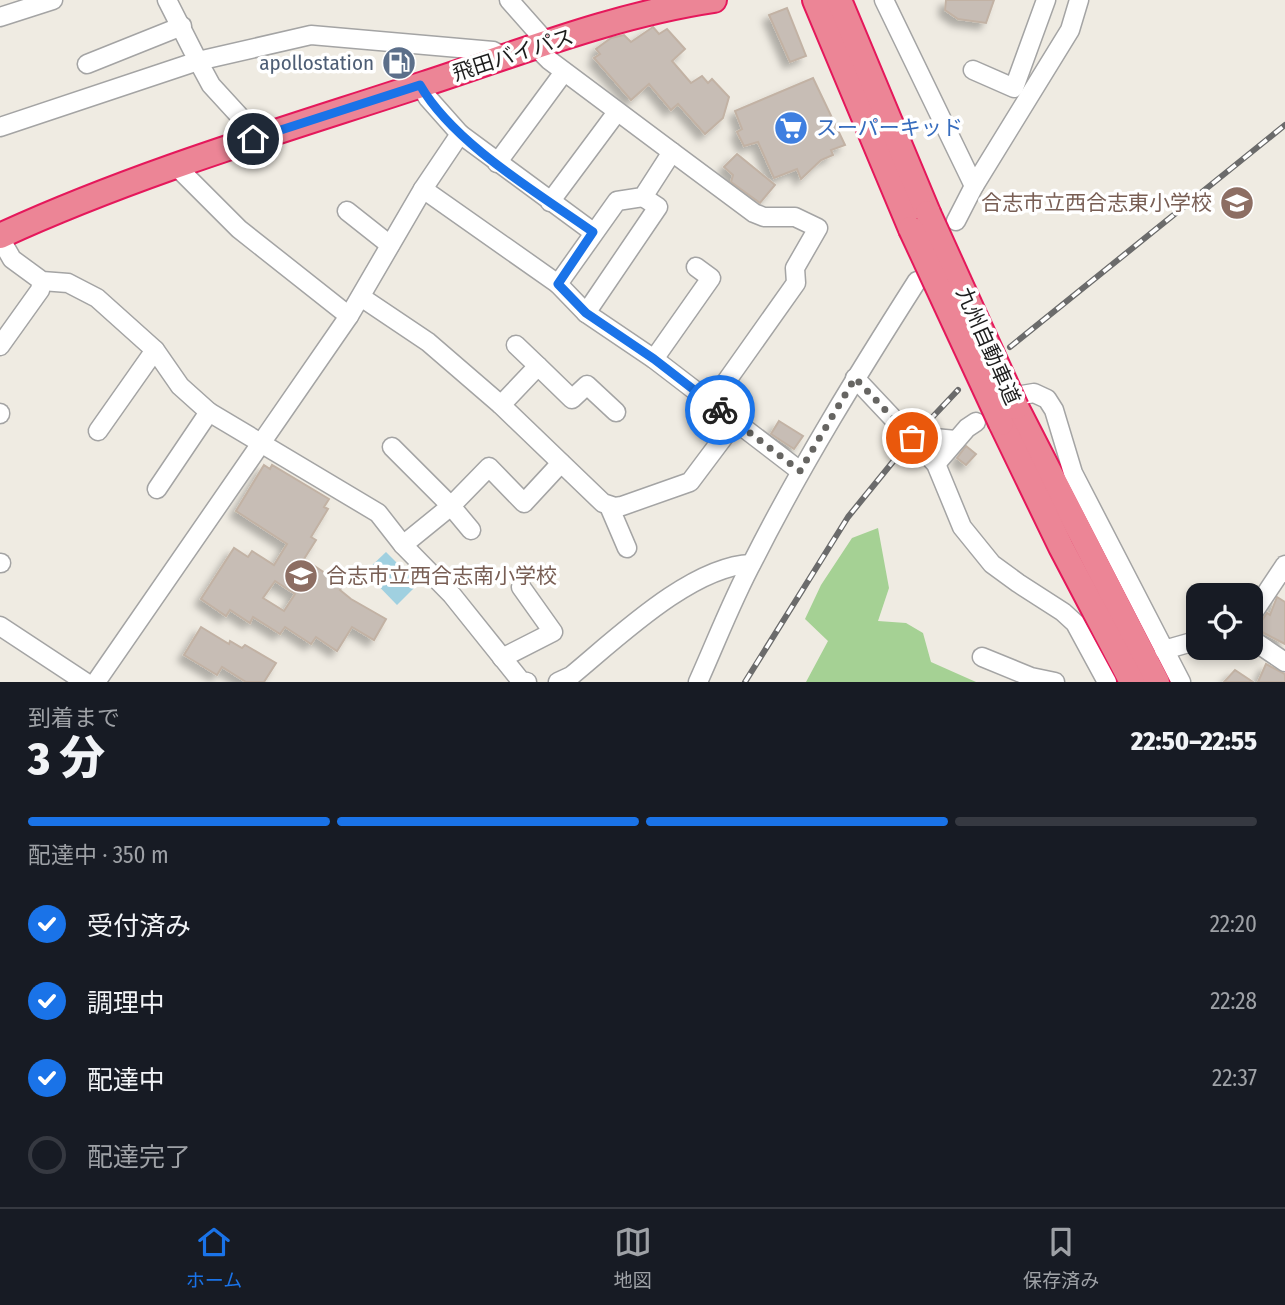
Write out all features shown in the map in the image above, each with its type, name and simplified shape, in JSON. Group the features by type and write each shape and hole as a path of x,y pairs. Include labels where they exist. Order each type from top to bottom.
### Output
{"highway":[{"name":"飛田バイパス","path":"0,237 52,212 175,165 253,139 647,13 714,0"},
{"name":"九州自動車道","path":"815,0 1013,408 1157,682"},
{"name":"九州自動車道","path":"839,0 920,221"},
{"name":"九州自動車道","path":"1013,408 1061,547 1132,682"}],"street":[{"path":"0,17 53,0"},
{"path":"167,0 211,85 244,121 253,139"},
{"path":"509,0 565,72 617,112 754,213 764,218 795,217 818,228 795,268 796,283 711,403"},
{"path":"884,0 974,186"},
{"path":"1014,88 1046,0"},
{"path":"956,221 974,186 1070,30 1079,0"},
{"path":"88,64 181,26"},
{"path":"0,127 198,61 311,35 494,51 505,57"},
{"path":"973,70 1030,98"},
{"path":"497,163 565,72"},
{"path":"420,85 460,134 593,232"},
{"path":"550,202 617,112"},
{"path":"96,682 349,316 423,189 460,134"},
{"path":"643,197 672,152"},
{"path":"175,165 239,229 349,316"},
{"path":"423,189 558,284 586,313 654,359 800,471"},
{"path":"558,284 617,201 643,197 658,207 586,313"},
{"path":"347,211 390,245"},
{"path":"0,237 12,259 42,281 68,283 97,298 155,351 180,386 209,412 378,513 403,545 452,596 522,682"},
{"path":"654,359 711,278 696,267"},
{"path":"0,346 40,290 42,281"},
{"path":"698,682 751,564 800,471 917,281"},
{"path":"361,297 428,342 501,405 609,506 622,506 690,482 735,422"},
{"path":"516,345 572,399 587,385 616,412"},
{"path":"98,431 155,351"},
{"path":"501,405 538,366"},
{"path":"855,378 920,440 934,462 962,527 992,564 1075,623 1107,682"},
{"path":"1013,408 1034,393 1047,399 1054,410 1073,473 1181,682"},
{"path":"157,489 209,412"},
{"path":"934,462 976,422"},
{"path":"920,440 956,440"},
{"path":"392,447 471,530"},
{"path":"403,545 451,506 489,467 524,503 562,463"},
{"path":"609,506 627,548"},
{"path":"558,682 571,676 661,602 690,584 739,564 751,564"},
{"path":"1263,604 1277,592 1285,565"},
{"path":"502,657 553,632 521,587"},
{"path":"0,626 85,682"},
{"path":"1164,650 1186,644"},
{"path":"1263,647 1285,662"},
{"path":"982,657 1031,677 1055,682"}],"green space":[{"path":"878,528 889,588 878,621 906,623 923,633 931,662 976,682 806,682 828,641 805,619 821,585 852,538"}],"water":[{"path":"386,552 418,584 397,605 365,572"}],"building":[{"path":"946,0 994,0 986,23 958,19 945,10"},
{"path":"787,8 806,56 790,62 769,15"},
{"path":"653,27 659,34 667,29 685,49 672,61 691,83 702,76 708,83 712,79 729,97 723,118 705,134 678,104 671,110 649,84 631,100 594,58 600,54 596,49 611,38 624,35 631,42"},
{"path":"813,78 845,145 831,150 833,155 821,160 801,179 797,169 774,178 758,142 744,146 737,132 742,129 735,111"},
{"path":"737,154 775,185 760,203 731,182 733,175 724,167"},
{"path":"779,421 803,436 794,449 771,434"},
{"path":"966,446 976,454 966,465 957,458"},
{"path":"264,465 270,469 272,465 329,499 324,507 328,509 311,537 316,540 304,559 343,585 340,590 351,599 386,619 374,640 352,627 337,651 316,637 311,644 285,627 280,634 253,617 250,623 230,610 226,616 201,599 234,548 248,557 252,551 274,565 287,544 236,511","holes":["275,581 295,594 284,611 263,598"]},
{"path":"1277,597 1285,602 1285,644 1263,633 1263,619 1267,613 1270,615"},
{"path":"201,627 229,644 230,641 242,648 245,645 276,663 264,682 246,682 222,667 217,675 184,655"},
{"path":"1266,664 1285,674 1285,682 1258,682"},
{"path":"1235,670 1253,682 1224,682"}],"railway":[{"path":"1010,347 1285,125"},
{"path":"745,682 848,517 909,442 958,390"}],"way so far":[{"path":"720,410 800,471 855,378 912,438"}],"place":[{"name":"apollostation","path":"399,63"},
{"name":"スーパーキッド","path":"791,128"},
{"name":"合志市立西合志東小学校","path":"1237,203"},
{"name":"合志市立西合志南小学校","path":"301,576"}],"route":[{"path":"253,139 420,85 460,134 593,232 558,284 586,313 654,359 720,410"}]}
